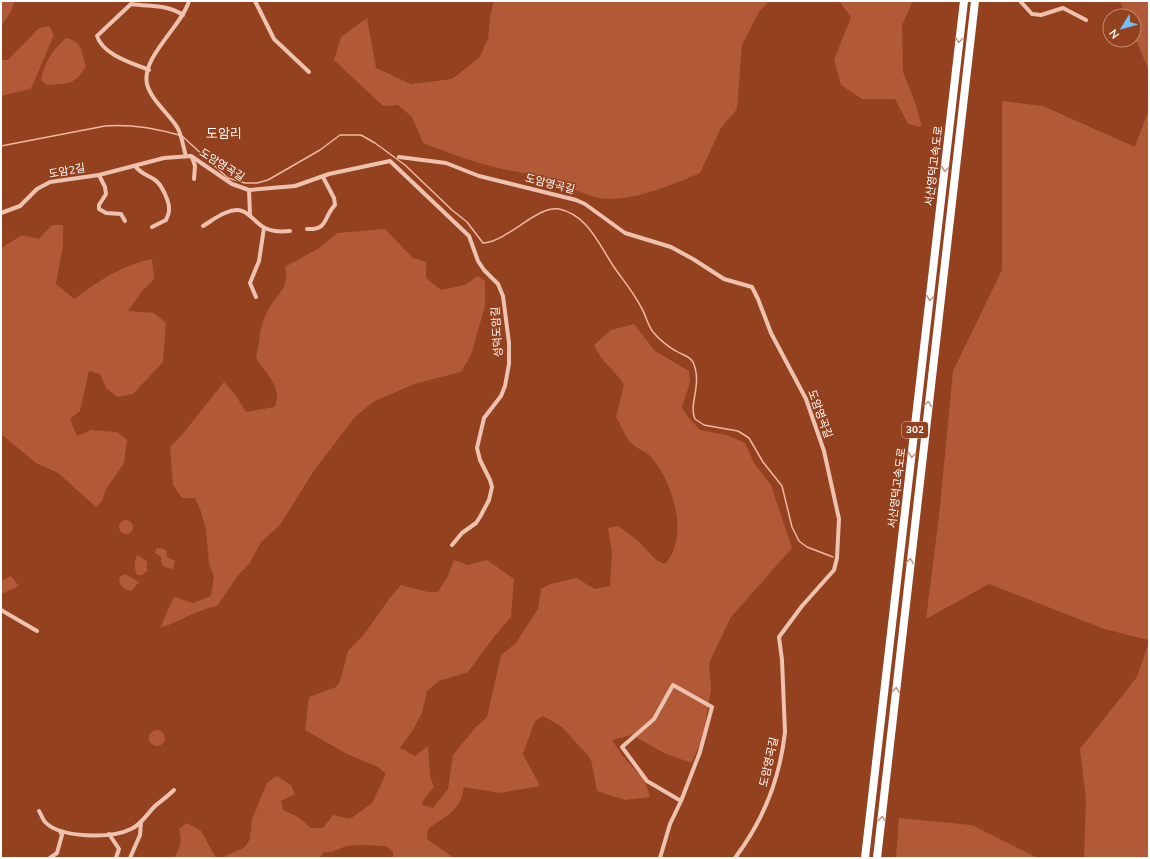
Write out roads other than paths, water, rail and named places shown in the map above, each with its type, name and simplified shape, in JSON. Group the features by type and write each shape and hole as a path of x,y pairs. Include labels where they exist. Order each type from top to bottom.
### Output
{"highway":[{"name":"서산영덕고속도로","path":"865,858 964,1"},
{"name":"서산영덕고속도로","path":"877,858 975,1"}],"street":[{"path":"186,156 178,128 154,98 147,84 149,70 160,46 182,15 189,1"},
{"path":"255,1 274,39 309,72"},
{"path":"1020,1 1032,14 1041,15 1063,8 1086,20"},
{"path":"149,70 106,49 99,43 97,36 131,4 151,7 166,6 182,15"},
{"name":"도암영곡길","path":"186,156 192,157 232,184 249,190 295,186 322,177 390,161"},
{"name":"도암2길","path":"1,213 20,206 43,185 99,175 164,158 186,156"},
{"path":"192,157 195,166 194,179"},
{"name":"도암영곡길","path":"399,157 446,163 480,176 576,200 585,204 625,233 671,247 693,258 724,279 752,288 758,299 771,333 803,391 824,451 828,474 838,509 839,519 836,566 831,574 802,606 779,637 782,660 785,732 784,744 768,804 735,858"},
{"name":"성덕도암길","path":"390,161 469,236 478,261 484,270 498,284 503,296 509,343 509,364 505,386 501,396 484,418 477,448 480,460 492,487 489,500 476,523 462,533 452,546"},
{"path":"135,166 140,172 157,181 162,189 170,212 166,220 152,227"},
{"name":"도암2길","path":"99,175 105,187 106,194 99,206 99,209 106,212 121,214 125,221"},
{"path":"307,229 320,228 324,224 330,209 334,205 332,194 322,177"},
{"path":"249,190 250,214"},
{"path":"204,226 228,212 235,210 250,214 264,228 279,232 290,231"},
{"path":"256,297 250,283 259,261 264,228"},
{"path":"1,610 37,631"},
{"path":"660,858 670,824 681,801 700,752 712,707 673,685 654,718 622,747 648,781 681,801"},
{"path":"40,810 45,822 60,830 83,834 110,834 131,829 141,822 155,806 174,790"},
{"path":"130,858 140,835 141,822"},
{"path":"50,858 57,853 62,835 60,830"},
{"path":"110,834 119,849 116,858"}],"waterway":[{"path":"1,146 105,126 142,127 179,135"},
{"path":"182,136 228,178 245,183 257,183 268,180 320,150 340,135 361,135 375,143 405,165 452,210 467,222 483,243 493,241 503,236 532,217 550,209 559,209 569,212 585,224 592,232 643,310 653,332 666,345 687,356 693,362 697,378 693,407 695,419 704,425 738,431 749,438 763,462 782,486 792,527 799,541 807,547 833,557"}],"district":[{"name":"도암리","path":"224,134"}]}
